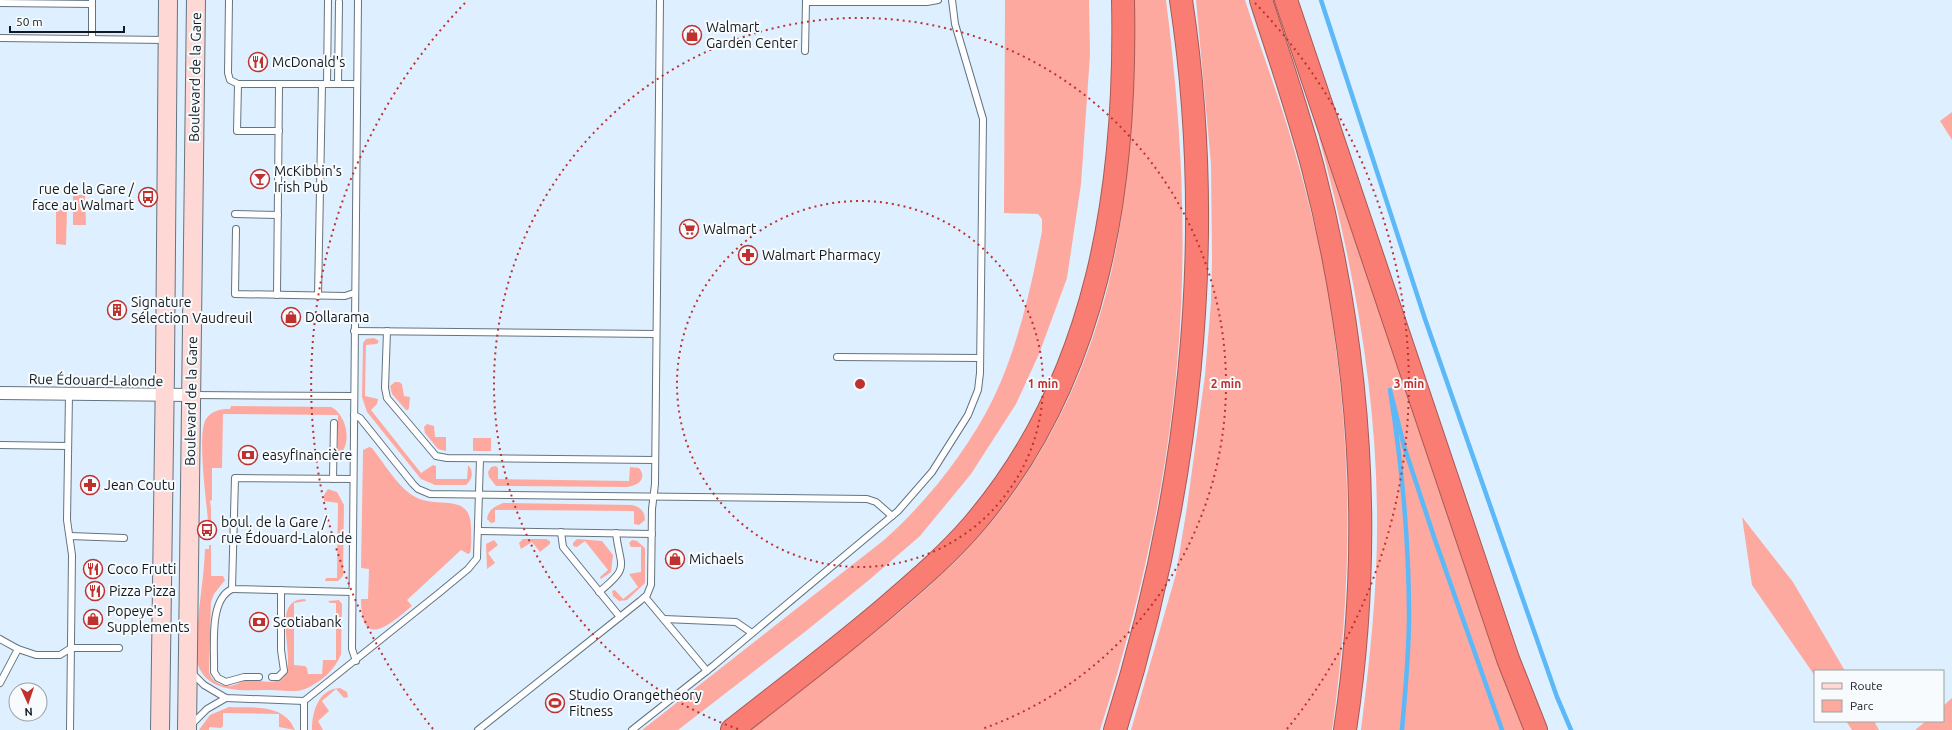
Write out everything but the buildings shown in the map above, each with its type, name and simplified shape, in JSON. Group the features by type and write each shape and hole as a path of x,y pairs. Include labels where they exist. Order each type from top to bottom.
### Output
{"highway":[{"path":"732,730 859,630 927,573 993,502 1045,420 1077,347 1095,287 1105,239 1115,176 1120,126 1122,0"},
{"path":"1115,730 1138,657 1162,554 1179,452 1190,358 1195,264 1196,171 1192,93 1181,0"},
{"path":"1261,0 1313,166 1333,253 1353,381 1360,465 1362,534 1357,634 1345,730"},
{"path":"1286,0 1508,659 1536,730"}],"main road":[{"name":"Boulevard de la Gare","path":"160,730 165,396 168,0"},
{"name":"Boulevard de la Gare","path":"187,730 196,0"}],"street":[{"name":"Rue Édouard-Lalonde","path":"0,393 165,396 191,395"}],"lane":[{"path":"229,0 228,73 230,80 238,84 357,84"},
{"path":"318,296 328,0"},
{"path":"356,661 352,649 352,592 358,0"},
{"path":"478,730 645,597 652,585 652,534 655,460 660,0"},
{"path":"805,51 806,1 927,2 938,0"},
{"path":"632,730 707,671 892,516 932,472 968,415 978,390 980,358 983,119 955,24 952,0"},
{"path":"0,3 92,2 92,39"},
{"path":"338,84 339,2"},
{"path":"0,38 168,40"},
{"path":"238,84 237,131 280,131"},
{"path":"277,295 280,131 279,85"},
{"path":"235,214 278,215"},
{"path":"236,229 235,294 345,296 354,293"},
{"path":"354,331 656,334"},
{"path":"387,331 385,388 387,398 433,455 447,458 655,460"},
{"path":"837,356 980,358"},
{"path":"69,394 67,520 72,555 70,730"},
{"path":"191,395 354,396"},
{"path":"354,415 360,418 404,474 418,488 430,494 867,499 876,502 892,516"},
{"path":"333,479 334,423"},
{"path":"0,445 68,446"},
{"path":"188,668 204,685 226,698 304,701 356,661 471,566 478,555 480,458"},
{"path":"232,589 235,478 353,479"},
{"path":"479,531 652,534"},
{"path":"561,532 563,547 620,617"},
{"path":"599,592 614,580 621,569 622,560 616,533"},
{"path":"70,536 124,538"},
{"path":"259,677 244,677 226,682 218,678 214,672 216,612 220,600 224,594 232,589 352,592"},
{"path":"272,677 278,677 284,671 281,650 281,590"},
{"path":"645,597 707,671"},
{"path":"664,619 736,622 752,633"},
{"path":"0,640 18,649 36,655 58,655 71,648 119,648"},
{"path":"0,683 18,649"},
{"path":"187,730 207,709 226,698"},
{"path":"304,701 304,730"}],"green space":[{"path":"1005,0 1089,0 1090,55 1081,184 1067,278 1039,354 1016,404 971,474 920,536 806,631 678,730 642,730 884,540 900,525 945,475 983,418 993,399 1017,338 1042,231 1042,219 1038,214 1004,213"},
{"path":"1132,0 1166,0 1175,77 1182,192 1183,231 1181,308 1172,415 1154,521 1130,626 1100,730 749,730 879,629 953,564 989,525 1021,483 1049,437 1072,389 1092,340 1107,289 1118,236 1127,161"},
{"path":"1196,0 1245,0 1289,130 1306,191 1325,274 1331,310 1342,404 1346,451 1347,498 1346,590 1343,637 1332,730 1131,730 1176,574 1187,507 1205,375 1211,302 1211,164"},
{"path":"1952,112 1952,140 1940,121"},
{"path":"1323,136 1525,730 1361,730 1375,595 1377,540 1376,465 1367,370 1360,323 1342,230 1319,137"},
{"path":"73,195 85,195 86,225 73,225"},
{"path":"56,210 67,210 66,245 56,244"},
{"path":"374,338 379,341 377,344 366,345 365,396 378,399 377,404 371,410 421,473 433,465 436,466 436,479 467,479 469,466 471,468 472,476 466,485 435,485 421,479 367,412 362,397 363,343 366,339"},
{"path":"395,382 402,384 404,396 410,397 408,410 406,410 392,394 390,386"},
{"path":"231,406 331,407 336,410 344,421 347,435 346,442 341,453 338,452 338,415 223,414 222,468 212,468 212,500 210,501 211,532 209,533 202,456 203,428 208,416 220,410 230,409"},
{"path":"427,424 434,426 435,437 446,437 446,451 438,449 425,433 424,427"},
{"path":"473,438 491,438 491,451 473,451"},
{"path":"369,447 372,448 390,473 406,491 421,499 431,502 458,505 465,509 469,516 471,528 470,553 468,554 461,550 407,600 412,606 386,626 378,629 371,629 366,625 362,615 361,599 368,599 369,569 361,568 363,450"},
{"path":"496,466 498,468 498,479 629,481 630,467 639,468 642,479 638,483 627,487 496,486 489,477 488,472 491,467"},
{"path":"328,489 337,492 344,505 343,576 338,581 325,581 326,578 337,578 338,503 324,501 324,495"},
{"path":"503,503 632,505 642,510 645,520 639,525 634,524 634,511 495,510 495,522 491,523 487,519 490,511"},
{"path":"1742,517 1793,582 1844,670 1814,670 1814,675 1752,585"},
{"path":"523,539 546,539 550,541 550,544 540,552 532,542 521,549 519,543"},
{"path":"577,539 602,541 613,555 611,572 601,579 600,577 608,570 585,541 577,547 573,546 573,543"},
{"path":"494,540 498,545 488,553 495,563 487,569 486,544"},
{"path":"632,540 637,541 645,548 645,583 627,600 619,601 613,596 612,591 615,590 623,599 638,587 629,574 641,572 641,547 631,547 629,543"},
{"path":"209,545 211,545 211,576 223,576 225,580 214,594 211,602 209,672 213,679 219,684 230,686 246,680 270,682 284,677 288,657 286,619 288,609 294,602 305,599 306,601 294,603 294,665 305,666 308,674 322,674 323,660 336,660 336,603 330,603 328,601 339,600 342,604 341,654 339,660 327,675 305,689 293,691 230,689 211,682 203,675 197,660 197,632 205,549 209,549"},
{"path":"340,688 347,692 348,697 344,698 336,689 322,701 329,711 318,721 323,730 312,730 313,716 321,697 332,689"},
{"path":"1952,698 1952,730 1915,730 1925,722 1944,722 1944,705"},
{"path":"229,707 258,708 276,711 290,721 295,730 279,727 279,714 223,713 223,726 221,728 209,727 209,730 199,730 210,715"},
{"path":"1847,722 1875,722 1879,730 1852,730"}],"waterway":[{"path":"1321,0 1425,319 1557,697 1571,730"},
{"path":"1402,730 1409,631 1408,560 1398,446 1390,390 1404,446 1434,537 1502,730"}],"place":[{"name":"Walmart Garden Center","path":"692,35"},
{"name":"McDonald's","path":"258,62"},
{"name":"McKibbin's Irish Pub","path":"260,179"},
{"name":"rue de la Gare / face au Walmart","path":"148,197"},
{"name":"Walmart","path":"689,229"},
{"name":"Walmart Pharmacy","path":"748,255"},
{"name":"Signature Sélection Vaudreuil","path":"117,310"},
{"name":"Dollarama","path":"291,317"},
{"name":"easyfinancière","path":"248,455"},
{"name":"Jean Coutu","path":"90,485"},
{"name":"boul. de la Gare / rue Édouard-Lalonde","path":"207,530"},
{"name":"Michaels","path":"675,559"},
{"name":"Coco Frutti","path":"93,569"},
{"name":"Pizza Pizza","path":"95,591"},
{"name":"Popeye's Supplements","path":"93,619"},
{"name":"Scotiabank","path":"259,622"},
{"name":"Studio Orangetheory Fitness","path":"555,703"}]}
